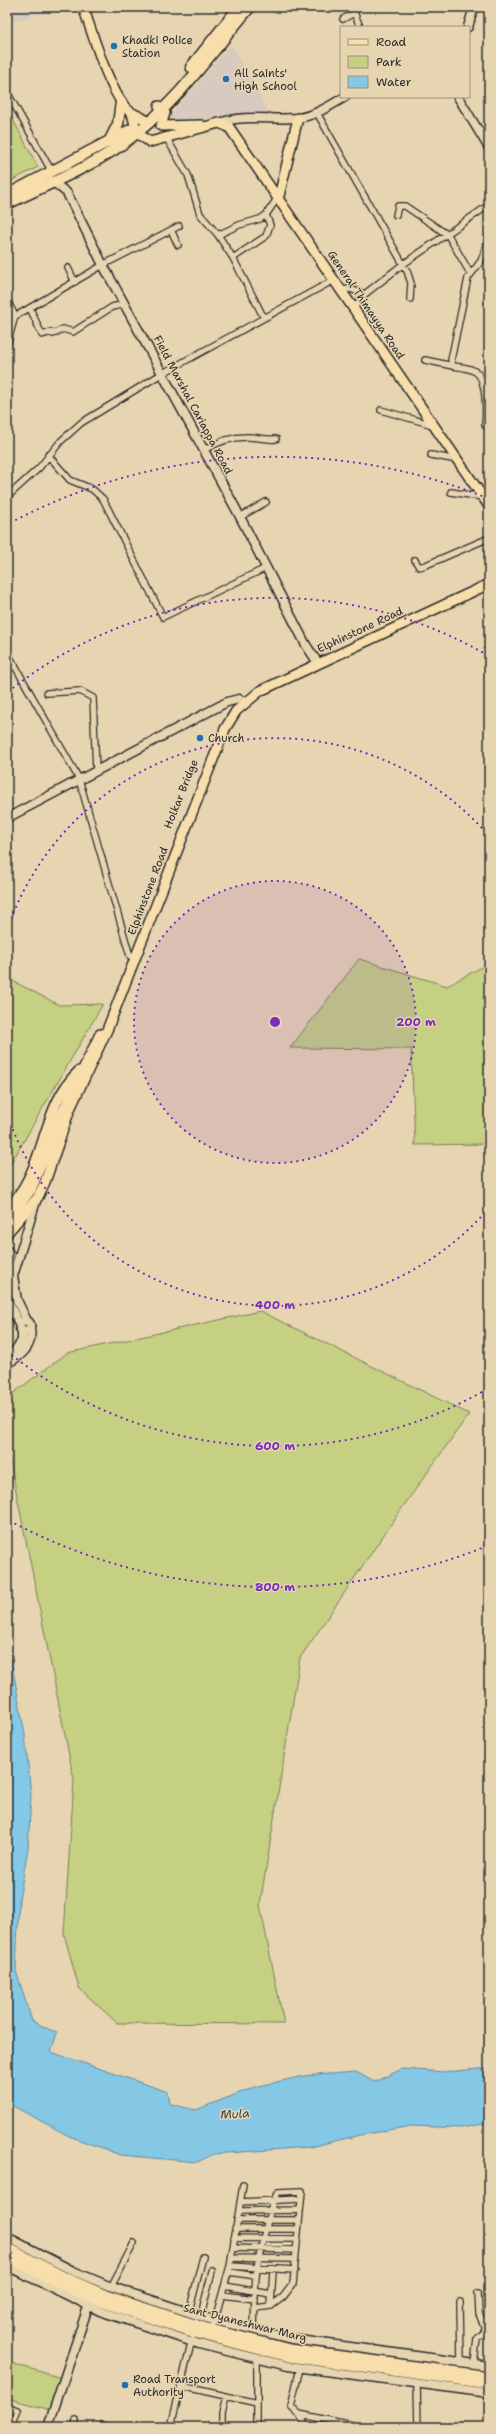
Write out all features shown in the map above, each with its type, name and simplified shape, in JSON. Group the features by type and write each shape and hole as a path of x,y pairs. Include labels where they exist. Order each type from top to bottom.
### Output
{"highway":[{"path":"161,108 239,7"},
{"path":"7,195 52,177 64,175 123,144 135,130 161,108 250,7"},
{"path":"108,142 118,124 121,102"},
{"path":"7,204 108,142 135,130"}],"main road":[{"path":"83,7 102,60 121,102 132,113 147,121"},
{"path":"161,108 165,113 160,126 208,126"},
{"path":"132,113 135,130 150,142 167,139 219,123"},
{"path":"278,196 298,118"},
{"name":"General Thimayya Road","path":"219,123 229,126 489,506"},
{"path":"314,663 489,579"},
{"name":"Elphinstone Road","path":"133,957 225,729 241,701 314,663 489,584"},
{"path":"7,1221 31,1190 62,1113 85,1066 133,957"},
{"path":"7,1233 38,1197 70,1110 95,1061 133,957"},
{"path":"7,1211 22,1190 34,1167 57,1099 67,1084 85,1066"},
{"name":"Sant Dyaneshwar Marg","path":"7,2247 93,2294 213,2324 290,2348 489,2376"},
{"name":"Sant Dyaneshwar Marg","path":"7,2257 193,2337 289,2357 489,2384"}],"street":[{"path":"352,7 360,26"},
{"path":"468,26 474,7"},
{"path":"343,19 354,13"},
{"path":"7,92 52,177"},
{"path":"219,123 231,119 298,118 318,113 343,98"},
{"path":"459,98 489,148"},
{"path":"318,113 411,283 410,299"},
{"path":"167,139 188,175 200,214 218,235 233,258 264,318"},
{"path":"64,175 67,193"},
{"name":"Field Marshal Cariappa Road","path":"52,177 67,193 103,265 240,517 314,663"},
{"path":"218,235 239,225 254,222 266,214 278,196"},
{"path":"354,308 365,294 402,265 448,235 489,205"},
{"path":"396,215 398,206 405,206 448,235 470,273"},
{"path":"233,258 266,236 270,225 266,214"},
{"path":"14,317 103,265 179,226"},
{"path":"171,230 178,245"},
{"path":"454,366 451,360 470,273 481,261 489,238"},
{"path":"68,268 75,282"},
{"path":"7,497 39,468 48,456 81,423 163,373 334,280"},
{"path":"341,290 350,289 365,294"},
{"path":"7,300 14,317 7,345"},
{"path":"30,308 42,335 51,332 53,334 64,329 73,332 112,307 125,304"},
{"path":"426,360 473,370 481,377 486,408 486,425"},
{"path":"381,410 434,425"},
{"path":"204,450 216,443 232,439 248,437 260,440 276,439"},
{"path":"431,455 458,460"},
{"path":"48,456 70,480 92,489 103,499 163,617 266,568"},
{"path":"451,492 482,497"},
{"path":"240,517 266,502"},
{"path":"415,560 419,567 426,565 489,538"},
{"path":"7,652 79,779 133,957"},
{"path":"7,670 15,665"},
{"path":"47,693 80,691 93,698 96,770"},
{"name":"Elphinstone Road","path":"7,818 227,702 241,701"},
{"path":"7,1362 25,1352 30,1340 15,1295 13,1276 38,1197"},
{"path":"7,1250 10,1255 7,1271"},
{"path":"7,1299 25,1327"},
{"path":"213,2324 229,2269 243,2185"},
{"path":"254,2330 255,2290 257,2269 273,2201 276,2193 302,2191 293,2284 283,2298 271,2306 255,2308"},
{"path":"240,2202 301,2199"},
{"path":"239,2211 299,2210"},
{"path":"237,2220 298,2220"},
{"path":"236,2229 298,2229"},
{"path":"7,2237 93,2294"},
{"path":"234,2238 297,2239"},
{"path":"111,2287 134,2243"},
{"path":"233,2248 296,2250"},
{"path":"189,2312 203,2257"},
{"path":"231,2258 295,2259"},
{"path":"7,2266 93,2294 111,2287 201,2316 213,2324 254,2330 292,2340 489,2366"},
{"path":"229,2269 295,2270"},
{"path":"229,2269 256,2276"},
{"path":"271,2306 273,2269"},
{"path":"201,2316 212,2271"},
{"path":"225,2286 271,2294"},
{"path":"474,2365 477,2338 484,2333 484,2326 479,2314 478,2293"},
{"path":"48,2427 93,2294"},
{"path":"222,2295 255,2299"},
{"path":"460,2302 461,2363"},
{"path":"171,2427 193,2337 256,2358 300,2368 489,2394"},
{"path":"256,2358 257,2427"},
{"path":"300,2368 291,2406 299,2414 307,2427"},
{"path":"417,2385 418,2427"},
{"path":"181,2386 256,2403"},
{"path":"222,2427 222,2414 226,2396"},
{"path":"7,2406 17,2410 11,2427"},
{"path":"299,2414 362,2427"},
{"path":"75,2427 76,2420"}],"shaded area":[{"path":"7,7 58,7 7,24"},
{"name":"All Saints' High School","path":"231,44 270,114 164,122"}],"green space":[{"path":"7,108 38,167 7,183"},
{"path":"359,959 447,986 489,963 489,1144 415,1145 411,1049 290,1048"},
{"path":"7,978 59,1005 103,1004 7,1170"},
{"path":"260,1311 469,1414 400,1511 300,1658 260,1905 284,2024 117,2023 79,1988 64,1934 74,1780 7,1446 7,1398 67,1353"},
{"path":"7,2362 65,2379 54,2411 7,2398"}],"water":[{"name":"Mula","path":"7,1638 25,1734 31,1796 28,1848 19,1900 16,1971 32,2021 57,2033 51,2052 168,2092 170,2104 196,2110 255,2087 303,2076 356,2072 374,2082 402,2069 445,2072 489,2068 489,2123 461,2128 411,2126 360,2135 310,2147 214,2154 197,2162 120,2155 69,2136 9,2104"}],"railway":[{"path":"7,10 18,7"}],"place":[{"name":"Khadki Police Station","path":"114,46"},
{"name":"All Saints' High School","path":"226,79"},
{"name":"Church","path":"200,738"},
{"name":"Road Transport Authority","path":"125,2385"}]}
